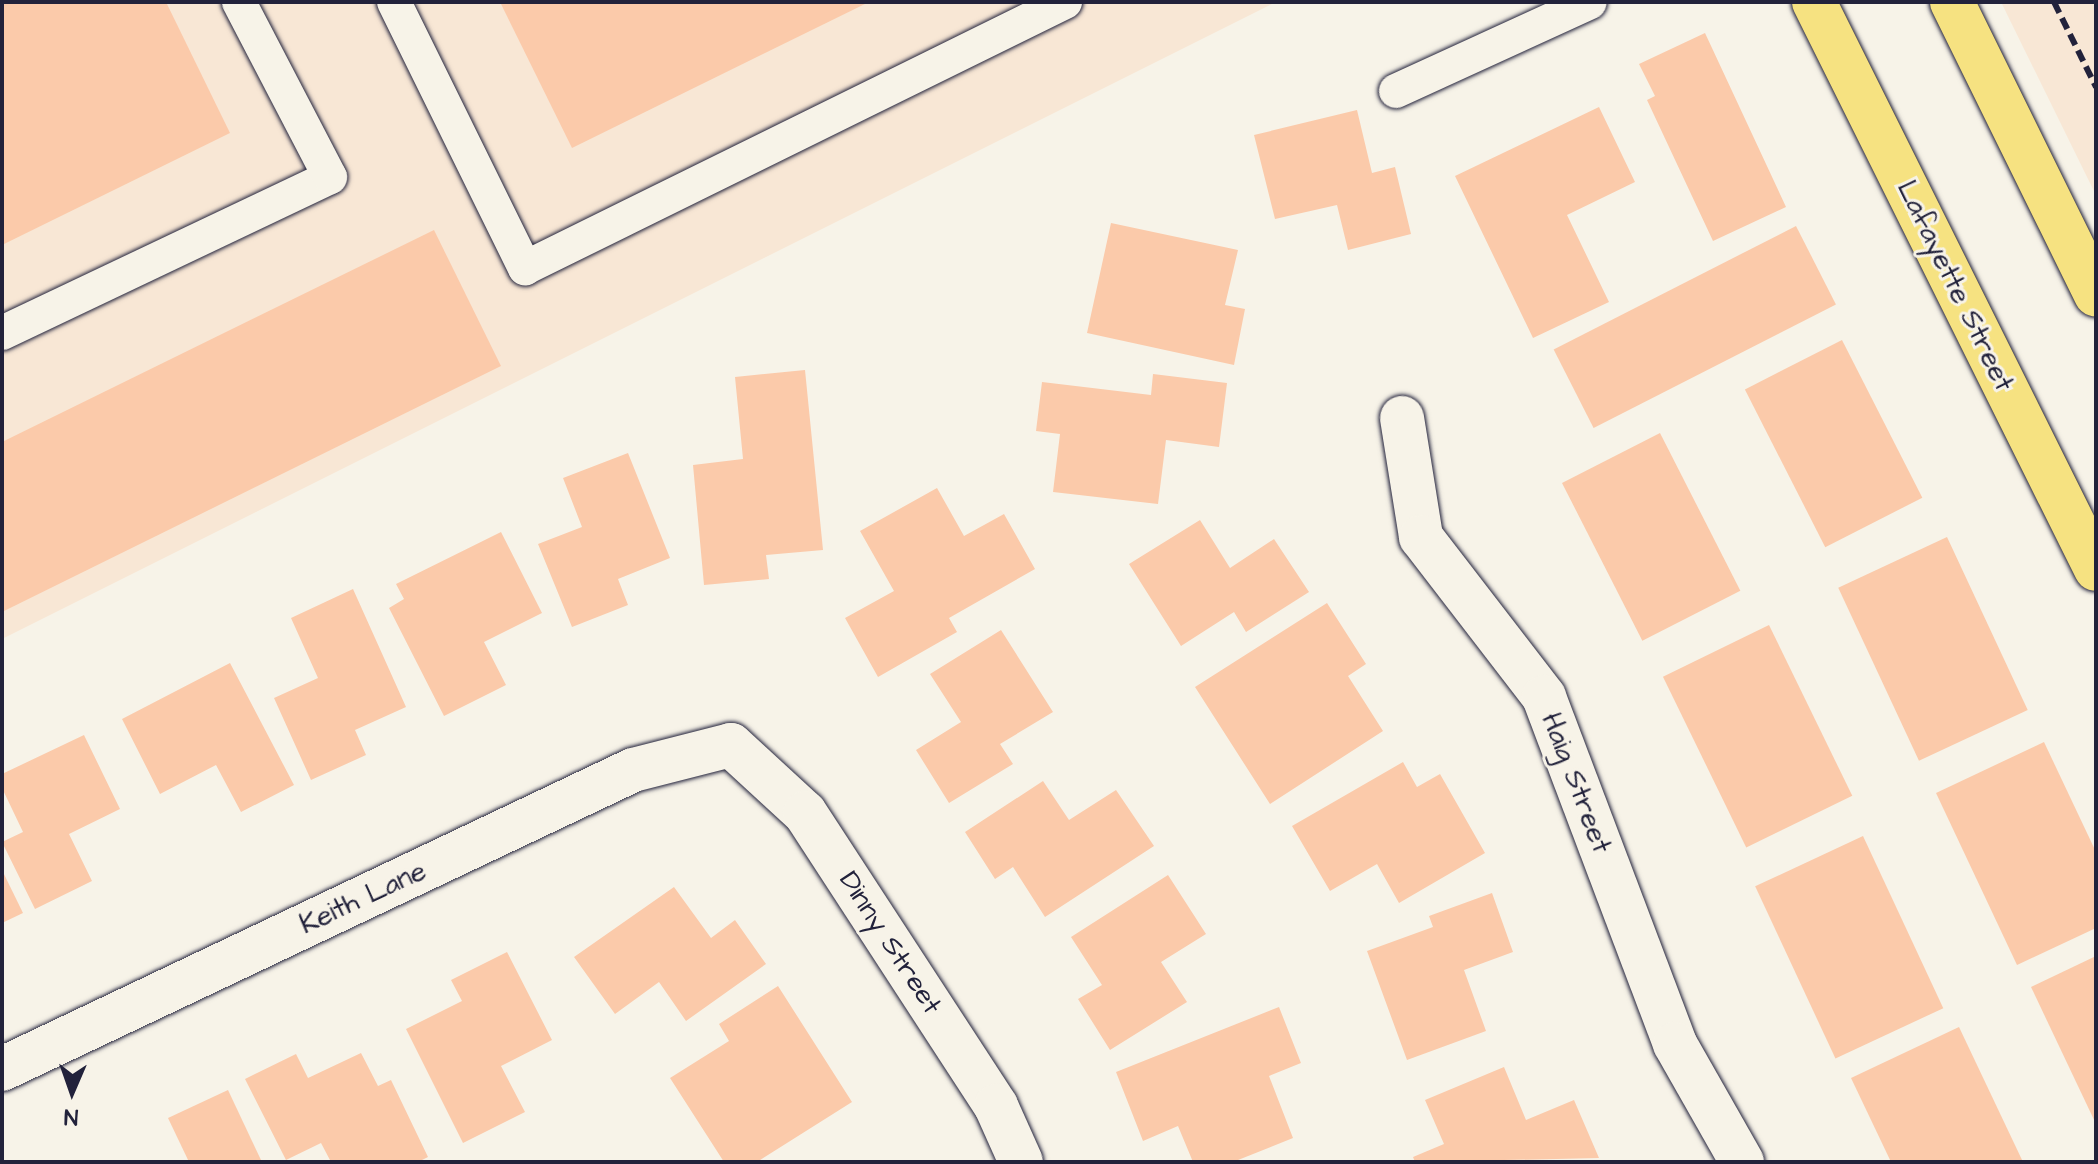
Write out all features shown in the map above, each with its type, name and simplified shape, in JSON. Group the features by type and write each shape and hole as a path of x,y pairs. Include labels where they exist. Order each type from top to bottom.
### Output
{"main road":[{"name":"Lafayette Street","path":"1814,2 2096,569"},
{"path":"1952,2 2096,295"}],"street":[{"name":"Haig Street","path":"1402,418 1421,537 1544,697 1675,1044 1742,1162"},
{"name":"Keith Lane","path":"2,1069 633,770 731,745"},
{"name":"Dinny Street","path":"731,745 805,813 996,1106 1021,1162"}],"lane":[{"path":"2,333 330,177 239,2"},
{"path":"394,2 525,268 1065,2"},
{"path":"1396,91 1590,2"}],"shaded area":[{"path":"2,2 1276,2 2,639"},
{"path":"2001,2 2096,2 2096,195 2088,179"}],"building":[{"path":"2,2 166,2 230,133 2,245"},
{"path":"500,2 869,2 572,148"},
{"path":"1705,33 1786,207 1713,241 1647,100 1655,96 1639,64"},
{"path":"1599,107 1635,182 1567,215 1609,302 1533,338 1455,176"},
{"path":"1357,110 1372,173 1395,167 1411,234 1348,250 1337,205 1275,219 1254,135"},
{"path":"1111,223 1238,250 1225,305 1245,309 1234,365 1087,333"},
{"path":"1796,226 1836,304 1594,428 1554,349"},
{"path":"434,230 501,366 2,612 2,442"},
{"path":"1842,340 1922,498 1825,547 1745,389"},
{"path":"805,370 823,550 766,555 769,579 704,585 693,465 743,459 735,377"},
{"path":"1153,374 1227,383 1219,447 1166,440 1158,504 1053,492 1060,434 1036,431 1042,382 1151,395"},
{"path":"1660,433 1740,591 1642,641 1562,483"},
{"path":"628,453 670,558 618,579 628,605 572,627 538,544 582,527 563,478"},
{"path":"937,488 964,536 1004,514 1035,569 949,618 957,632 878,677 845,618 894,591 860,531"},
{"path":"1200,520 1230,568 1274,539 1309,592 1246,632 1234,612 1181,646 1129,564"},
{"path":"501,532 542,613 484,642 506,685 444,716 389,608 404,599 396,584"},
{"path":"1947,537 2028,710 1919,761 1838,588"},
{"path":"353,589 406,707 355,730 366,755 311,780 274,698 318,678 291,618"},
{"path":"1327,603 1366,664 1348,676 1383,731 1270,804 1195,687"},
{"path":"1769,625 1852,796 1746,847 1663,677"},
{"path":"1001,630 1053,712 1000,744 1013,764 949,803 916,750 961,722 930,674"},
{"path":"230,663 294,785 241,812 216,765 160,794 122,719"},
{"path":"84,735 120,809 69,834 92,881 35,909 2,842 23,832 2,788 2,774"},
{"path":"2044,742 2096,852 2096,928 2017,965 1936,793"},
{"path":"1403,762 1417,787 1440,774 1485,853 1399,903 1377,864 1330,891 1292,826"},
{"path":"1043,781 1069,820 1116,790 1154,846 1045,917 1013,867 995,879 965,832"},
{"path":"1863,836 1943,1008 1835,1058 1755,886"},
{"path":"2,870 23,913 2,923"},
{"path":"1168,875 1206,934 1161,962 1187,1002 1110,1050 1078,999 1102,985 1071,937"},
{"path":"674,887 711,938 735,920 766,964 686,1021 659,982 615,1014 574,957"},
{"path":"1492,893 1513,952 1464,970 1486,1031 1407,1060 1367,951 1433,927 1429,916"},
{"path":"507,952 552,1040 501,1066 525,1112 463,1143 406,1029 462,1001 451,980"},
{"path":"2096,956 2096,1124 2031,987"},
{"path":"778,986 852,1102 757,1162 724,1162 670,1078 729,1041 719,1024"},
{"path":"1279,1007 1301,1063 1269,1076 1293,1138 1233,1162 1193,1162 1178,1126 1143,1141 1116,1072"},
{"path":"1959,1027 2023,1162 1891,1162 1851,1078"},
{"path":"361,1053 378,1086 391,1080 428,1157 418,1162 331,1162 321,1143 286,1160 245,1079 296,1054 308,1078"},
{"path":"1504,1067 1526,1120 1574,1100 1599,1158 1415,1162 1413,1157 1444,1144 1425,1100"},
{"path":"228,1090 261,1160 189,1162 168,1118"}],"railway":[{"path":"2054,2 2096,87"}]}
